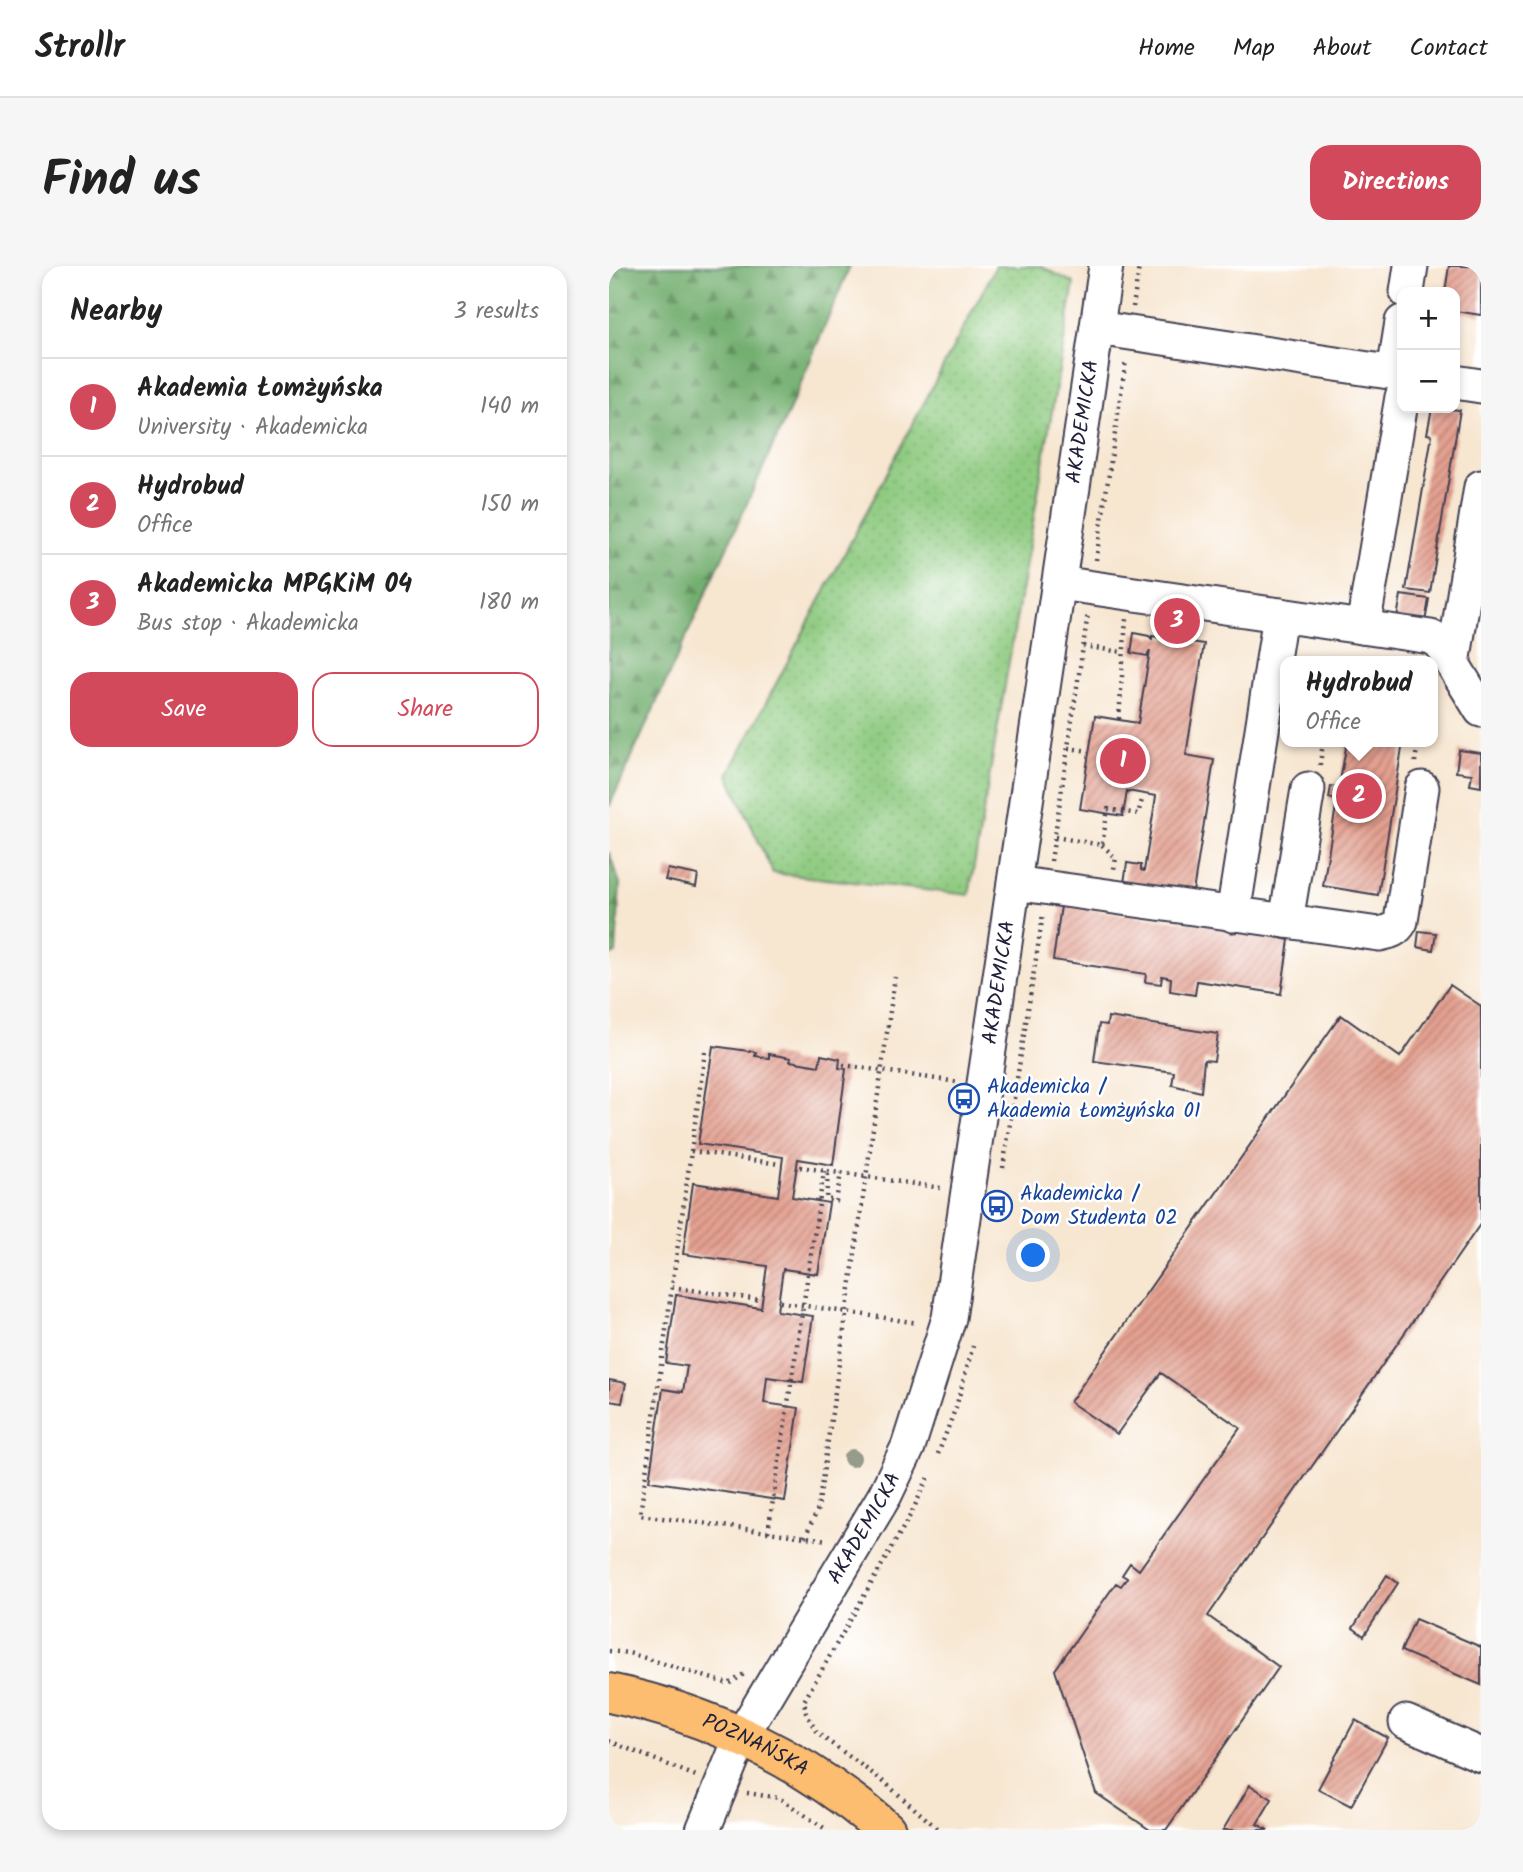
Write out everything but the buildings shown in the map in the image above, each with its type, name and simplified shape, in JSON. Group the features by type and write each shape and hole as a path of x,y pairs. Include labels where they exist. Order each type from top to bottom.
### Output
{"main road":[{"name":"POZNAŃSKA","path":"609,1693 702,1718 742,1735 798,1766 885,1830"}],"street":[{"name":"AKADEMICKA","path":"703,1830 742,1735 885,1495 908,1447 949,1318 1106,266"},
{"path":"1408,287 1411,266"},
{"path":"1097,328 1397,380"},
{"path":"1460,383 1481,386"},
{"path":"1363,627 1397,401"},
{"path":"1453,664 1481,487"},
{"path":"1059,583 1097,600 1280,615 1431,637 1440,643 1481,710"},
{"path":"1233,915 1280,615"},
{"path":"1014,883 1379,934 1397,928 1401,921 1422,788"},
{"path":"1286,921 1308,789"},
{"path":"1406,1722 1481,1755"}],"path":[{"path":"1097,600 1139,266"},
{"path":"1114,613 1127,615 1121,653 1119,719"},
{"path":"1083,646 1121,653"},
{"path":"1068,748 1089,751"},
{"path":"1102,845 1108,809 1138,814 1142,800"},
{"path":"1055,837 1102,845 1116,858 1113,877"},
{"path":"805,1537 818,1509 895,978"},
{"path":"705,1052 640,1515 835,1541 829,1550"},
{"path":"843,1065 966,1083"},
{"path":"691,1152 779,1164"},
{"path":"800,1167 830,1174 826,1199 836,1201 841,1173"},
{"path":"824,1172 950,1189"},
{"path":"768,1532 824,1172"},
{"path":"672,1287 760,1300"},
{"path":"780,1302 927,1324"},
{"path":"609,1651 629,1654 729,1684 744,1675 750,1664"},
{"path":"832,1742 939,1830"}],"green space":[{"path":"609,266 850,266 789,411 609,807"},
{"path":"996,266 1041,266 1074,283 969,895 773,873 728,775"},
{"path":"609,852 620,884 616,953 609,956"}],"place":[{"name":"Akademicka MPGKiM 04","path":"1177,621"},
{"name":"Akademia Łomżyńska","path":"1123,761"},
{"name":"Hydrobud","path":"1359,796"},
{"name":"Akademicka / Akademia Łomżyńska 01","path":"964,1099"},
{"name":"Akademicka / Dom Studenta 02","path":"997,1206"}]}
